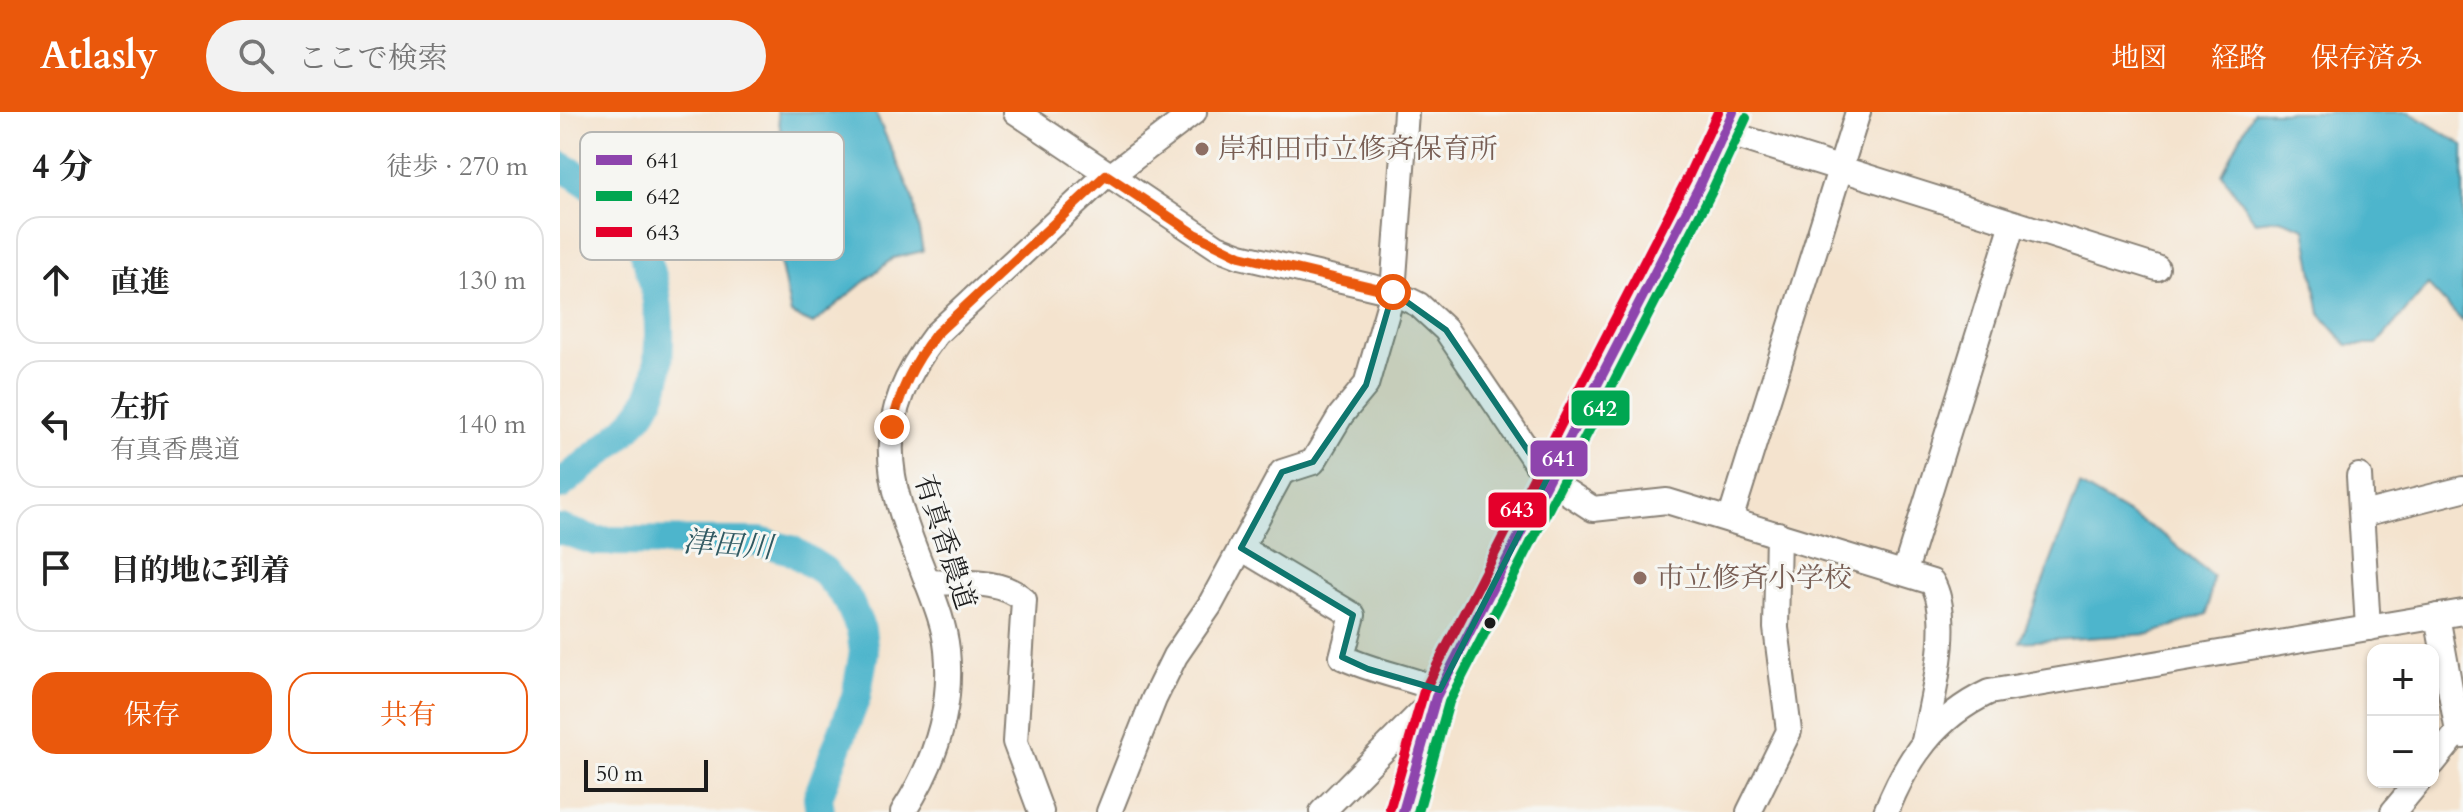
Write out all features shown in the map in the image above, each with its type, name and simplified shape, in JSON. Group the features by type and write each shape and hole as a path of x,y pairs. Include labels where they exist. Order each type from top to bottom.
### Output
{"main road":[{"path":"1403,812 1438,693 1728,122"}],"street":[{"path":"1016,112 1195,234 1240,256 1393,292 1419,305 1446,330 1547,479 1593,509 1667,501 1905,571 1932,582 1939,594 1939,659 1924,741"},
{"name":"有真香農道","path":"903,812 931,761 948,695 947,649 940,614 902,518 889,466 900,392 913,364 936,334 1108,176 1194,112"},
{"path":"1109,812 1164,678 1282,472 1313,462 1341,415 1366,385 1393,292 1406,112"},
{"path":"1730,520 1858,112"},
{"path":"1728,122 1841,168 2157,268"},
{"path":"1905,571 2013,223"},
{"path":"2359,476 2368,628"},
{"path":"2363,514 2463,489"},
{"path":"1749,812 1789,731 1776,628 1778,534"},
{"path":"1241,548 1353,615 1342,657 1368,669 1401,675 1438,693 1322,812"},
{"path":"927,582 1013,589 1024,600 1015,742 1041,812"},
{"path":"1886,812 1912,756 1924,741 1959,706 1989,692 2463,612"},
{"path":"2437,616 2461,734 2439,757"},
{"path":"2393,812 2413,788"}],"highlighted area":[{"path":"1393,292 1446,330 1547,479 1440,690 1368,669 1342,657 1353,615 1241,548 1282,472 1313,462 1366,385"}],"water":[{"path":"777,112 875,112 912,195 923,251 893,258 813,324 791,314 780,260 844,260 844,132 781,132"},
{"path":"2253,112 2409,112 2463,145 2463,322 2428,285 2376,345 2347,345 2320,314 2305,228 2280,219 2255,222 2222,174"},
{"path":"2080,485 2164,535 2213,577 2207,614 2151,634 2020,642"}],"waterway":[{"name":"津田川","path":"560,166 580,178"},
{"name":"津田川","path":"560,485 624,432 651,395 658,369 659,341 654,286 647,260"},
{"name":"津田川","path":"560,529 596,541 760,542 791,550 824,571 848,600 861,630 864,652 856,697 818,797 820,812"}],"transit line":[{"name":"643","path":"1390,808 1424,691 1687,179 1718,112"},
{"name":"641","path":"1403,812 1436,697 1700,185 1733,112"},
{"name":"642","path":"1418,812 1449,702 1712,191 1746,118"}],"place":[{"name":"岸和田市立修斉保育所","path":"1202,149"},
{"name":"市立修斉小学校","path":"1640,578"}],"route":[{"path":"892,427 900,392 913,364 936,334 1106,175 1217,247 1240,256 1393,292"}]}
